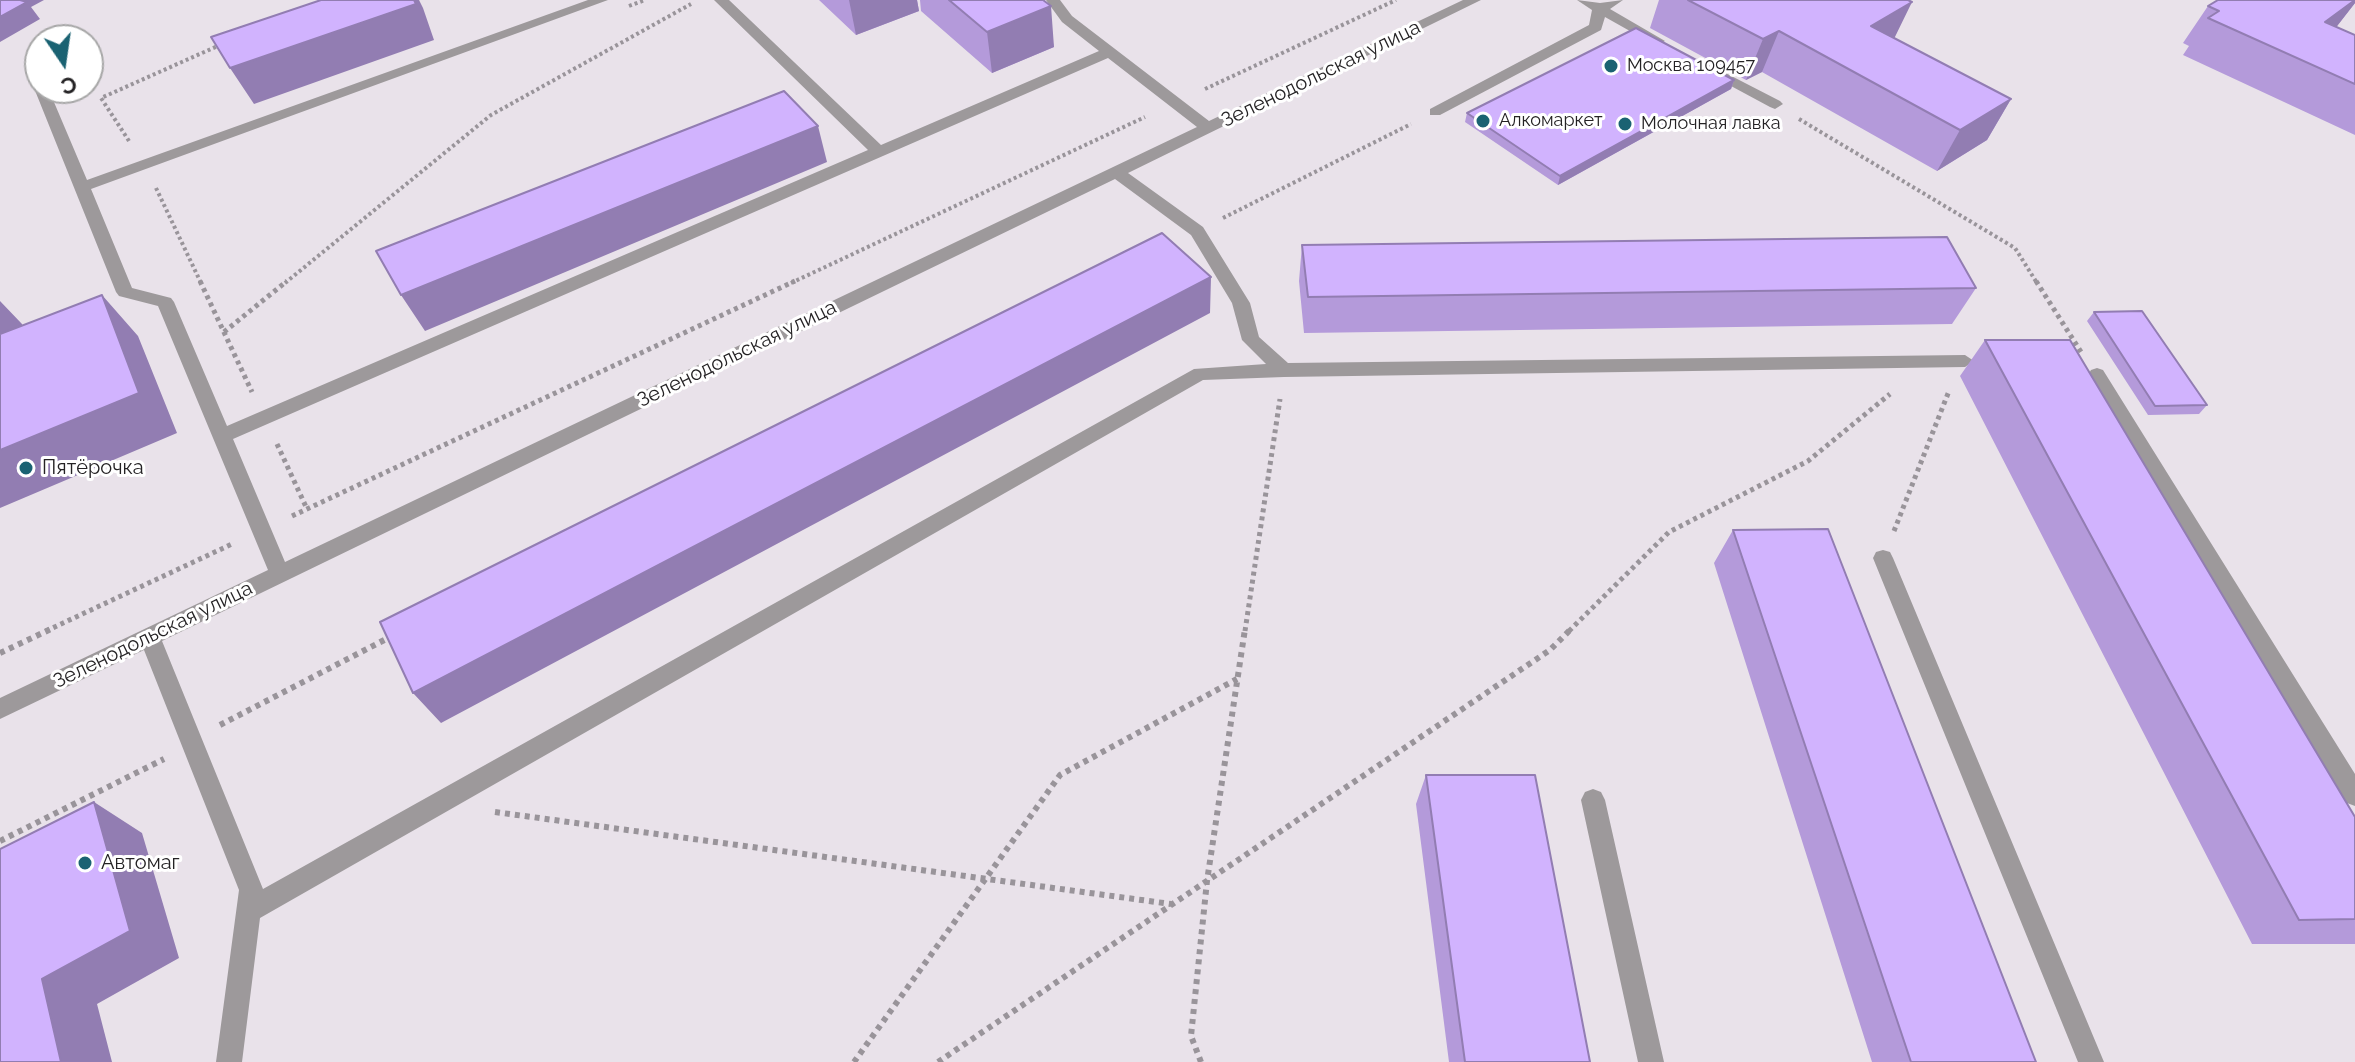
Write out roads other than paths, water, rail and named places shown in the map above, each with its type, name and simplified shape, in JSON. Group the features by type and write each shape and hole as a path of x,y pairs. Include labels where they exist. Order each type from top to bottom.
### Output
{"street":[{"path":"82,187 601,0"},
{"path":"721,0 878,151"},
{"path":"1053,0 1067,19 1208,128"},
{"name":"Зеленодольская улица","path":"0,709 1474,0"},
{"path":"1584,0 1667,45"},
{"path":"1599,9 1616,0"},
{"path":"1435,112 1596,27 1599,9"},
{"path":"222,436 1109,52"},
{"path":"1694,60 1775,104"},
{"path":"48,104 125,292 165,302 280,574"},
{"path":"1116,172 1197,231 1241,303 1251,340 1284,370"},
{"path":"248,911 1200,374 1284,370 1965,361"},
{"path":"2097,375 2355,795"},
{"path":"1883,558 2091,1062"},
{"path":"150,637 251,890 229,1062"},
{"path":"1593,800 1651,1062"}],"place":[{"name":"Москва 109457","path":"1611,66"},
{"name":"Алкомаркет","path":"1483,121"},
{"name":"Молочная лавка","path":"1625,124"},
{"name":"Пятёрочка","path":"26,468"},
{"name":"Автомаг","path":"85,863"}]}
